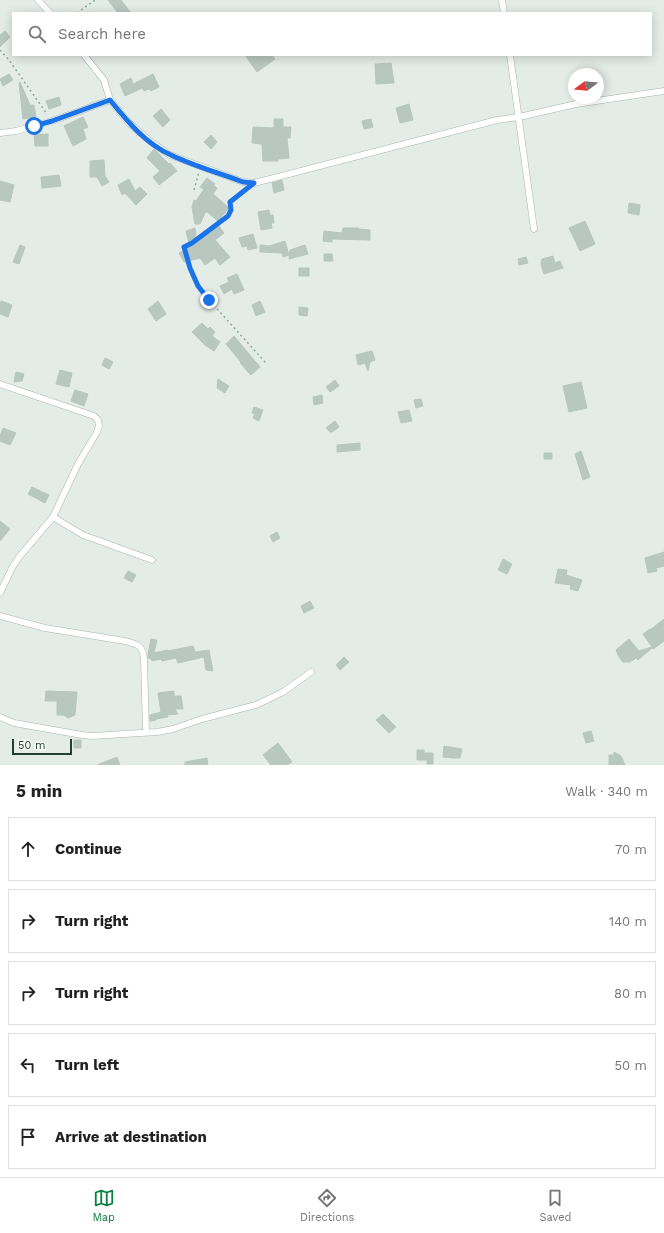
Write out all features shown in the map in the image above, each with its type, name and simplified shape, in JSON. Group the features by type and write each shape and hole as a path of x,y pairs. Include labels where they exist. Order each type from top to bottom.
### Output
{"street":[{"path":"38,0 49,12"},
{"path":"502,0 504,12"},
{"path":"85,56 104,80 110,100 129,122 155,145 170,155 200,167 243,182 254,183 497,120 519,117 576,104 664,90"},
{"path":"510,56 534,229"},
{"path":"0,133 16,131 52,121 110,100"},
{"path":"0,384 94,416 98,420 99,426 98,432 78,464 53,517 13,566 2,585 0,593"},
{"path":"53,517 83,535 152,560"},
{"path":"0,616 45,628 129,642 138,645 143,652 144,659 146,732"},
{"path":"0,717 14,723 82,735 157,732 173,729 202,719 256,705 283,692 311,672"}],"path":[{"path":"78,12 95,0"},
{"path":"0,50 10,60 52,121"},
{"path":"194,190 200,167"},
{"path":"254,183 230,202 231,210 228,216 192,243 184,247 190,268 198,286 266,364"}],"building":[{"path":"108,0 121,0 130,12 117,12"},
{"path":"5,31 10,37 0,47 0,35"},
{"path":"246,56 273,56 275,59 257,72"},
{"path":"391,63 394,83 376,84 375,64"},
{"path":"9,74 13,80 3,86 0,79"},
{"path":"153,74 159,87 151,91 149,89 144,91 142,88 125,96 120,84 131,78 133,84"},
{"path":"20,82 30,105 34,105 36,117 23,119"},
{"path":"59,97 61,105 49,109 46,101"},
{"path":"409,104 413,120 400,123 396,108"},
{"path":"161,109 170,120 163,127 153,116"},
{"path":"83,117 88,127 83,129 86,139 73,146 64,126"},
{"path":"274,119 283,119 283,127 291,127 290,138 287,138 289,158 278,159 278,161 263,161 262,144 252,143 253,127 274,128"},
{"path":"371,119 373,127 364,129 362,121"},
{"path":"48,134 48,146 35,146 34,135"},
{"path":"211,135 217,142 211,149 204,142"},
{"path":"154,149 177,171 159,185 153,177 160,171 147,158"},
{"path":"104,160 105,176 109,182 102,186 97,177 90,177 90,161"},
{"path":"59,175 61,186 42,188 41,177"},
{"path":"207,178 215,184 213,185 217,188 213,194 229,208 218,221 206,211 200,224 195,224 192,207 194,200 196,201 204,189 200,187"},
{"path":"129,179 135,191 140,187 147,194 136,205 125,193 122,195 118,185"},
{"path":"282,180 284,190 274,193 272,183"},
{"path":"0,181 14,185 10,202 0,200"},
{"path":"629,203 640,205 639,215 628,213"},
{"path":"269,210 270,215 273,215 274,223 271,223 272,228 261,230 258,212"},
{"path":"585,221 595,244 580,251 569,228"},
{"path":"219,226 224,233 215,240 230,257 220,265 215,258 205,265 200,258 184,262 179,253 190,247 186,231 195,228 196,234 191,247"},
{"path":"343,228 370,230 370,240 332,239 332,242 323,241 324,231 342,233"},
{"path":"253,234 257,248 248,250 247,246 242,247 239,238"},
{"path":"285,241 289,255 283,257 282,253 260,252 260,245 269,246"},
{"path":"20,245 25,247 19,264 13,262"},
{"path":"305,245 308,254 289,259 290,250"},
{"path":"324,254 332,254 333,261 324,261"},
{"path":"553,256 555,263 560,261 563,268 544,274 541,264 542,259"},
{"path":"526,257 528,263 519,265 518,259"},
{"path":"299,268 309,268 309,276 299,276"},
{"path":"237,274 244,290 234,294 232,289 224,294 220,286 229,282 227,278"},
{"path":"1,301 12,305 8,317 0,314"},
{"path":"158,301 166,314 156,321 148,309"},
{"path":"260,301 265,312 256,316 252,305"},
{"path":"299,307 308,308 307,316 299,315"},
{"path":"202,323 208,329 210,327 215,332 212,336 220,342 214,351 205,345 192,332"},
{"path":"234,336 260,367 251,375 226,344"},
{"path":"372,351 375,360 370,362 368,371 365,363 358,365 356,355"},
{"path":"105,358 113,362 109,369 102,365"},
{"path":"60,370 72,373 69,387 56,384"},
{"path":"16,372 24,374 22,381 14,382"},
{"path":"218,379 229,386 225,393 217,388"},
{"path":"335,380 339,386 330,392 326,387"},
{"path":"581,382 587,408 569,412 563,386"},
{"path":"75,390 88,394 84,406 71,401"},
{"path":"322,395 323,403 314,405 313,397"},
{"path":"421,399 423,406 416,408 414,400"},
{"path":"254,407 263,410 259,421 253,418 255,414 252,413"},
{"path":"409,410 412,421 401,423 398,412"},
{"path":"335,421 339,427 330,432 326,428"},
{"path":"3,428 16,433 10,445 0,441"},
{"path":"360,443 360,450 337,452 337,445"},
{"path":"581,451 590,477 583,480 575,454"},
{"path":"544,453 552,453 552,459 544,459"},
{"path":"32,487 49,495 45,503 28,494"},
{"path":"0,521 10,529 0,541"},
{"path":"277,532 280,538 273,542 270,536"},
{"path":"664,552 664,566 656,568 657,571 648,573 645,558"},
{"path":"503,559 512,564 507,574 498,570"},
{"path":"558,569 567,570 566,575 582,580 578,591 570,589 571,585 555,583"},
{"path":"128,571 136,575 132,582 124,578"},
{"path":"310,601 314,608 304,613 301,606"},
{"path":"664,619 664,641 653,649 652,648 638,660 636,658 630,662 623,662 616,650 629,639 639,651 652,647 643,634"},
{"path":"151,639 157,640 154,653 193,646 195,652 209,650 213,671 206,670 204,657 178,663 176,658 162,661 161,659 152,661 148,658"},
{"path":"344,657 349,662 340,670 336,665"},
{"path":"46,691 77,692 75,715 68,718 64,715 57,715 57,701 45,701"},
{"path":"174,691 174,696 181,696 183,709 175,709 178,714 167,715 168,717 150,721 150,715 161,712 158,693"},
{"path":"383,714 396,727 389,733 376,720"},
{"path":"591,731 594,741 586,743 583,733"},
{"path":"74,740 81,740 81,748 74,748"},
{"path":"278,743 292,762 287,765 271,765 263,755"},
{"path":"444,746 462,749 460,758 443,757"},
{"path":"417,750 424,750 424,753 433,753 433,764 427,764 427,760 417,760"},
{"path":"614,752 621,756 625,765 609,765 609,755 614,755"},
{"path":"117,757 120,765 97,765"},
{"path":"207,758 208,765 185,765 185,762"}],"route":[{"path":"34,126 110,100 129,122 150,142 170,155 243,182 254,183 230,202 231,210 228,216 192,243 184,247 190,268 198,286 209,300"}]}
